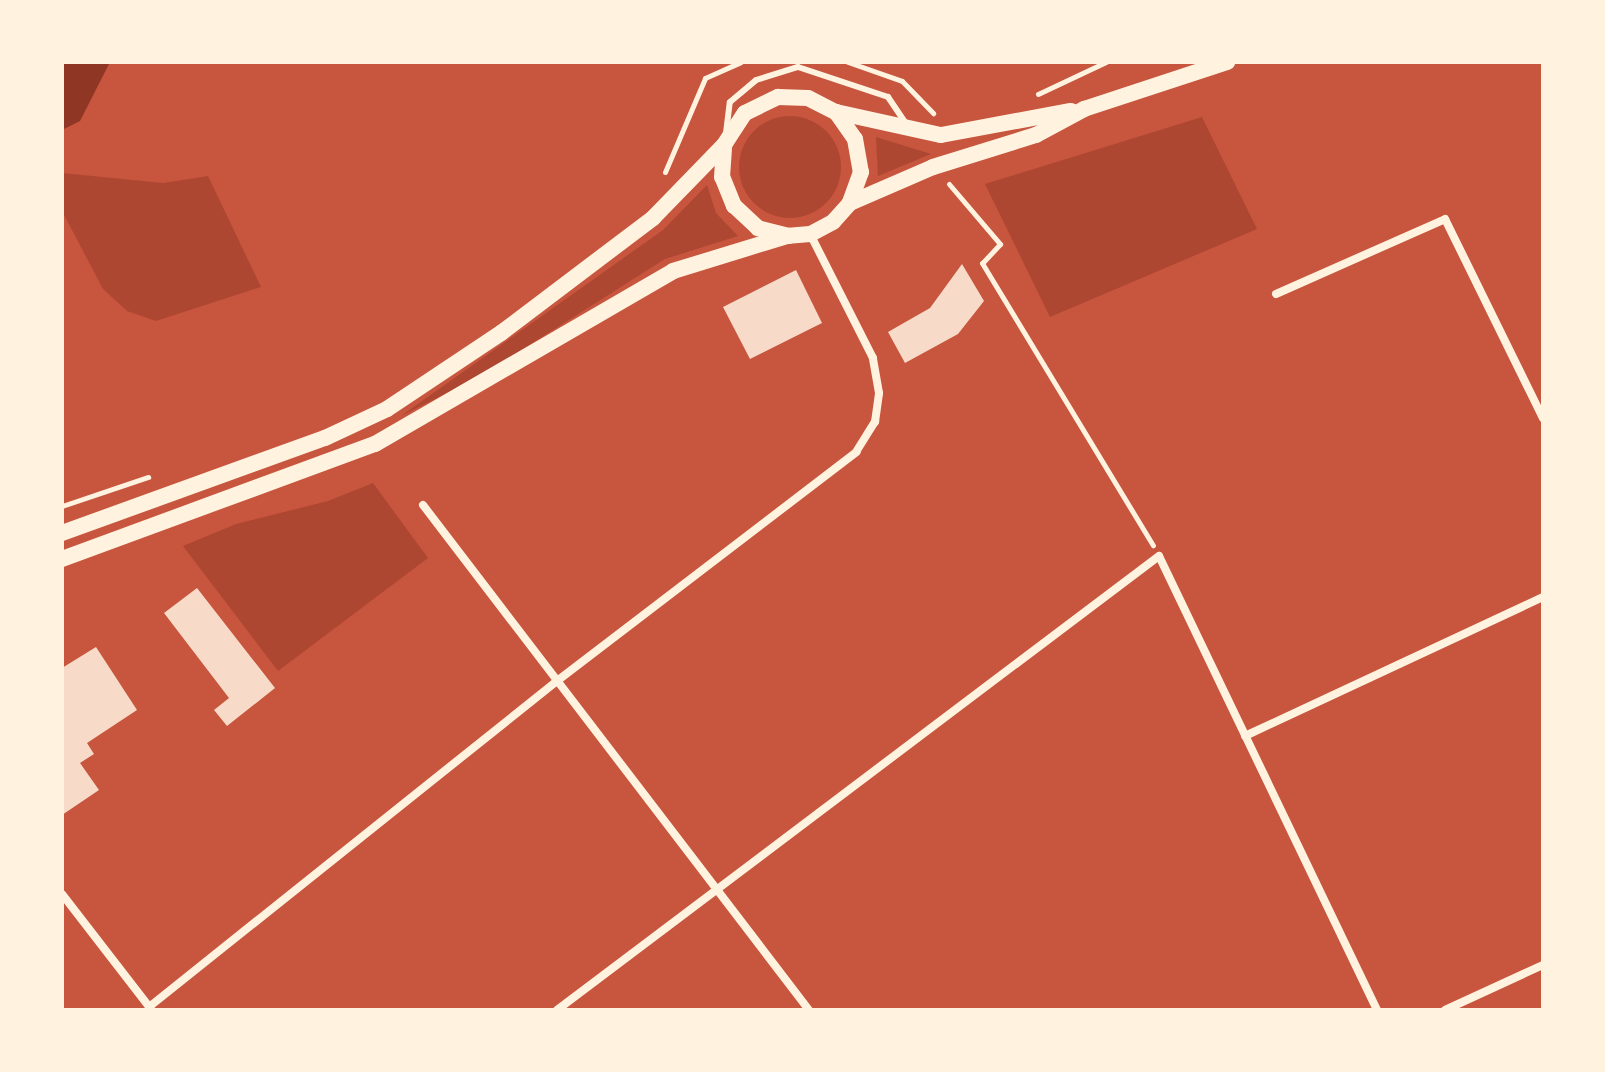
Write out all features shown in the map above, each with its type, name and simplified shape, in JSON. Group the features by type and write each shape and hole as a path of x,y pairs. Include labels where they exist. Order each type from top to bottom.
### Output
{"main road":[{"path":"62,533 325,438 387,409 501,333 641,227 724,145 745,113 778,97 808,98 836,112 910,132 941,135 983,131 1028,117 1084,109 1227,62"},
{"path":"850,203 933,167 1036,135 1084,109"},
{"path":"62,559 375,444 673,271 789,236 810,234 833,222 850,203 861,172 855,139 836,112"},
{"path":"724,145 722,177 734,206 758,228 789,236"}],"street":[{"path":"1276,294 1445,219 1543,418"},
{"path":"62,894 150,1009 557,681 856,452 875,422 879,393 873,358 810,234"},
{"path":"423,505 809,1010"},
{"path":"557,1010 1159,556 1377,1010"},
{"path":"1245,736 1543,597"},
{"path":"1445,1010 1543,965"}],"lane":[{"path":"724,145 730,102 756,80 798,67 888,97 910,132"}],"path":[{"path":"659,181 705,78 741,62"},
{"path":"933,167 1000,244 982,263 1159,556"},
{"path":"62,506 164,472"}],"shaded area":[{"path":"62,62 110,62 80,121 62,130"},
{"path":"790,116 809,120 826,131 837,148 841,167 837,186 826,203 809,214 790,218 771,214 754,203 743,186 739,167 743,148 754,131 771,120"},
{"path":"1202,117 1257,229 1050,317 985,184"},
{"path":"876,137 931,154 878,176"},
{"path":"62,173 163,183 208,176 261,287 156,321 127,311 103,289 62,211"},
{"path":"707,185 716,213 738,236 665,259 477,378 401,416 663,230"},
{"path":"373,483 428,558 278,671 183,546 236,524 328,501"}],"building":[{"path":"962,264 984,301 958,334 905,363 888,332 930,308"},
{"path":"796,270 822,323 750,359 723,307"},
{"path":"197,588 275,688 227,726 214,710 229,698 164,613"},
{"path":"96,647 137,710 87,743 94,754 80,763 99,790 62,815 62,668"}]}
